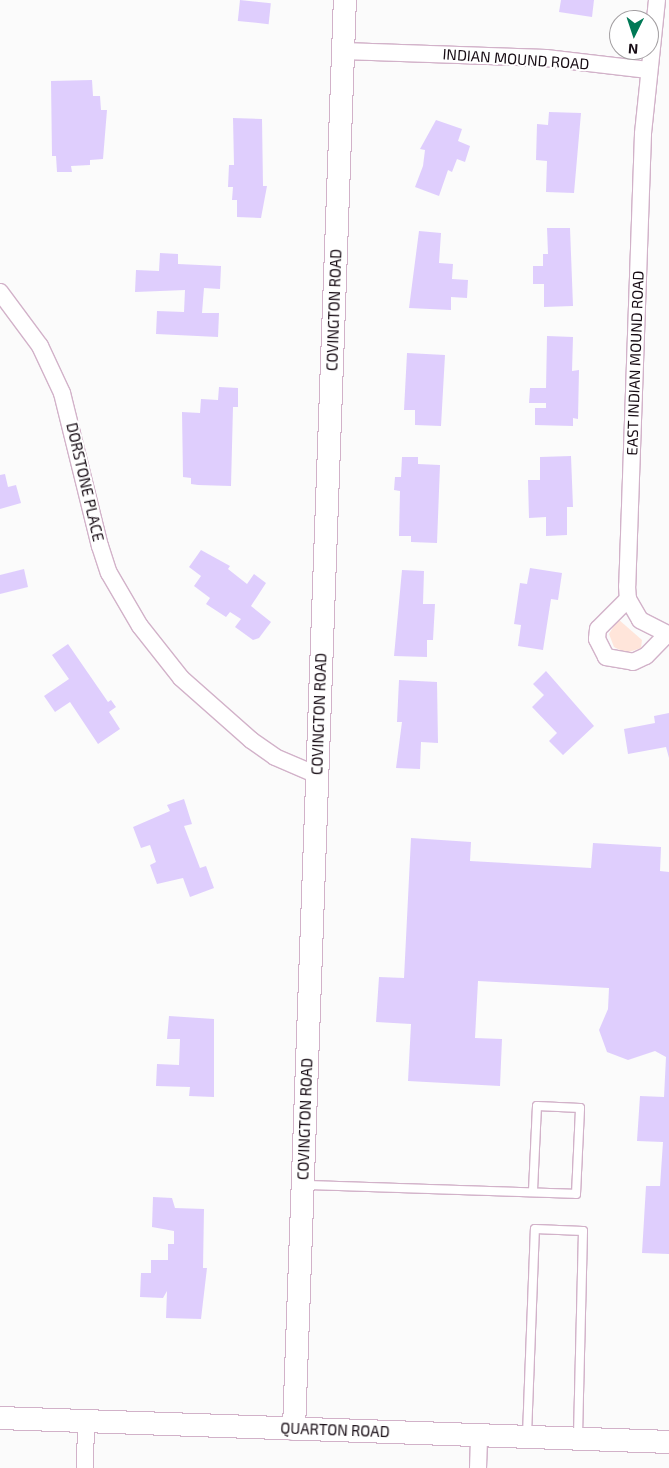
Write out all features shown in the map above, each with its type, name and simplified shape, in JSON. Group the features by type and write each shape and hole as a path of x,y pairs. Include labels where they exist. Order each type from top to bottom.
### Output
{"street":[{"name":"COVINGTON ROAD","path":"294,1428 345,0"},
{"path":"648,70 657,0"},
{"name":"INDIAN MOUND ROAD","path":"343,51 546,58 648,70"},
{"name":"EAST INDIAN MOUND ROAD","path":"628,599 648,70"},
{"name":"DORSTONE PLACE","path":"0,292 40,346 62,392 103,555 140,626 181,678 251,740 281,760 317,775"},
{"path":"628,599 640,620 668,635 651,652 633,662 606,656 597,640 598,629 612,610 628,599"},
{"name":"QUARTON ROAD","path":"0,1418 669,1442"},
{"path":"85,1468 86,1421"},
{"path":"478,1468 479,1435"}],"lane":[{"path":"303,1185 576,1194 580,1108 537,1106 533,1192"},
{"path":"527,1437 535,1229 583,1230 578,1439"}],"shaded area":[{"path":"618,619 642,640 641,648 626,653 614,647 609,634"}],"building":[{"path":"240,0 271,3 269,24 238,21"},
{"path":"561,0 594,0 592,17 559,12"},
{"path":"92,80 93,96 100,96 101,110 107,110 103,159 90,160 90,165 71,166 72,172 57,172 56,156 52,156 51,81"},
{"path":"549,112 581,113 574,193 546,192 547,161 536,160 537,124 548,125"},
{"path":"233,118 262,119 263,186 267,186 261,218 237,217 237,200 232,200 233,187 228,187 229,165 234,165"},
{"path":"436,120 462,129 458,141 470,146 465,162 457,159 452,172 448,170 439,196 415,187 423,166 425,150 420,149"},
{"path":"547,228 570,228 573,306 544,307 544,284 533,284 533,266 543,266 543,254 548,254"},
{"path":"419,231 441,233 439,263 453,264 452,279 468,280 467,298 451,297 451,310 409,308"},
{"path":"160,253 178,254 178,264 221,266 220,289 204,288 202,313 219,313 218,337 156,334 157,311 184,312 185,290 135,292 136,270 159,271"},
{"path":"547,336 573,337 572,371 579,370 578,419 573,418 573,426 535,425 535,408 546,408 546,403 529,403 530,388 546,388"},
{"path":"407,353 445,355 441,426 415,425 415,410 404,410"},
{"path":"219,387 238,388 238,407 233,407 231,486 191,484 191,478 183,477 182,412 200,413 201,399 218,400"},
{"path":"571,456 573,507 567,507 567,535 546,536 546,517 529,518 528,480 540,480 540,457"},
{"path":"402,457 418,457 418,464 440,465 437,543 411,542 411,536 399,536 400,491 394,490 395,477 401,477"},
{"path":"5,474 8,487 16,485 21,503 0,509 0,475"},
{"path":"201,550 230,566 228,569 247,584 254,574 266,583 251,606 271,622 259,638 253,640 235,627 241,619 230,612 226,617 206,604 210,598 194,586 201,576 189,567"},
{"path":"530,568 562,573 558,600 551,599 543,650 518,646 521,625 514,624 520,583 527,584"},
{"path":"24,569 28,587 0,594 0,575"},
{"path":"402,570 424,571 423,604 435,604 433,640 427,640 427,657 394,656"},
{"path":"68,644 108,702 111,700 116,707 109,712 120,729 98,744 70,702 55,712 44,696 69,679 52,655"},
{"path":"546,671 594,726 563,755 549,741 557,733 532,707 544,695 533,684"},
{"path":"399,680 437,682 438,743 421,742 420,769 396,768 402,722 397,722"},
{"path":"669,713 669,758 666,747 628,754 624,729 655,723 654,716"},
{"path":"184,799 192,824 184,826 200,868 206,866 214,888 190,897 183,878 157,884 150,865 156,862 150,845 141,848 133,827 170,811 167,805"},
{"path":"411,838 471,842 470,861 591,868 593,843 661,847 660,871 669,872 669,1254 642,1253 646,1186 660,1186 663,1142 637,1141 640,1096 664,1097 666,1057 655,1051 628,1060 607,1052 599,1030 608,1009 609,988 478,981 475,1038 502,1039 500,1086 408,1081 411,1024 376,1022 379,977 404,978"},
{"path":"169,1016 214,1019 214,1097 189,1096 190,1087 156,1086 157,1064 179,1065 180,1039 167,1039"},
{"path":"153,1197 172,1198 175,1208 204,1209 203,1268 207,1268 201,1319 166,1318 167,1291 163,1298 140,1297 141,1273 151,1273 151,1260 168,1260 168,1244 174,1244 174,1231 152,1227"}]}
